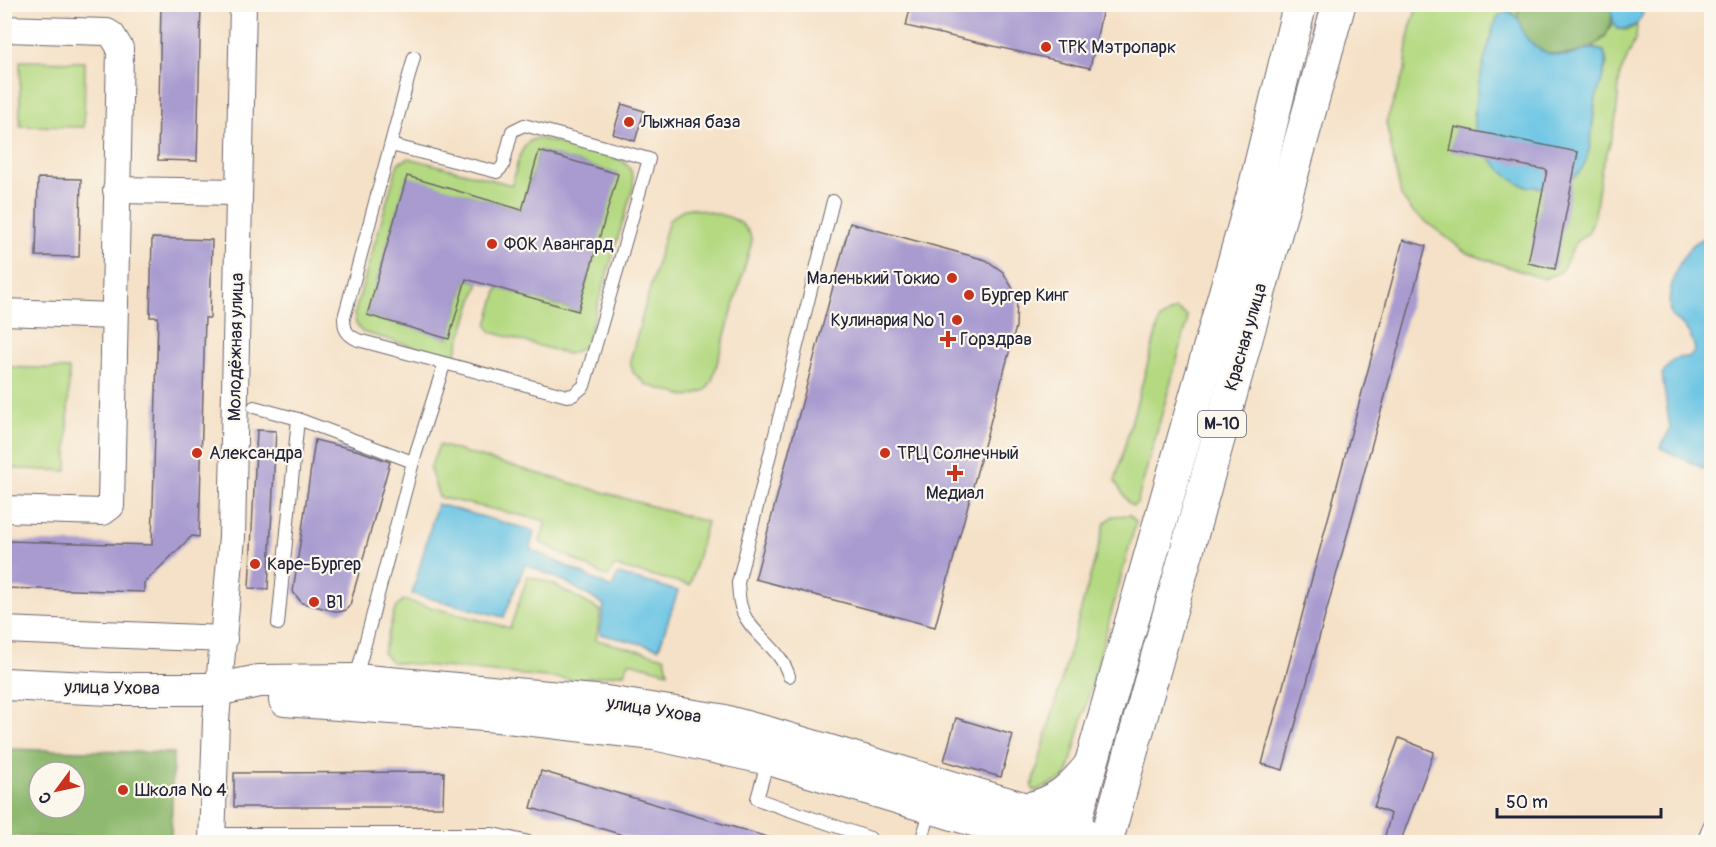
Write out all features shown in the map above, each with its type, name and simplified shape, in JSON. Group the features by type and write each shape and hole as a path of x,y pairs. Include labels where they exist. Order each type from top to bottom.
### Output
{"highway":[{"name":"Красная улица","path":"1073,839 1091,764 1253,196 1300,4"},
{"name":"Красная улица","path":"1106,843 1339,4"}],"street":[{"name":"Молодёжная улица","path":"212,838 219,689 232,537 243,4"},
{"path":"4,29 107,32 117,41 120,48 109,510 103,512 4,509"},
{"path":"116,190 239,192"},
{"path":"4,312 114,316"},
{"path":"4,630 224,639"},
{"name":"улица Ухова","path":"4,684 110,689 219,689 259,681 355,680 606,702 720,720 1020,828"},
{"name":"улица Ухова","path":"219,689 260,699 355,704 606,726 701,743 769,759 932,807 1073,839"},
{"path":"1020,828 1070,790 1091,764"}],"lane":[{"path":"391,146 497,172 503,166 512,131 524,125 649,159 584,386 578,392 567,396 444,365 358,340 349,336 344,328 344,318 414,57"},
{"path":"789,676 776,650 747,620 740,605 738,583 833,201"},
{"path":"355,680 413,462 444,365"},
{"path":"254,407 297,419 413,462"},
{"path":"278,624 297,419"},
{"path":"769,759 758,799 870,838 869,843"},
{"path":"921,843 932,807"},
{"path":"1703,843 1712,820"},
{"path":"212,838 494,834 529,843"}],"green space":[{"path":"1418,5 1517,6 1520,21 1510,11 1473,113 1482,149 1495,163 1524,186 1582,168 1592,133 1596,96 1607,63 1604,51 1590,47 1604,39 1613,22 1617,29 1628,30 1637,25 1636,38 1620,74 1616,118 1601,170 1595,215 1589,232 1576,242 1561,272 1544,279 1467,253 1412,211 1401,196 1386,122 1405,70 1410,28"},
{"path":"1516,5 1611,5 1611,23 1603,37 1591,47 1576,53 1559,54 1543,51 1530,44 1521,32"},
{"path":"20,61 85,62 84,127 20,126"},
{"path":"538,138 621,160 633,176 633,188 585,347 568,354 491,332 487,325 498,288 578,311 617,174 539,151 522,210 407,177 367,315 449,338 466,279 479,282 455,355 447,356 362,332 356,324 354,315 398,163 409,158 512,185 522,150 531,140"},
{"path":"690,208 736,220 749,232 752,241 712,381 706,390 688,397 647,385 633,372 630,361 669,220 682,210"},
{"path":"1176,309 1187,316 1187,324 1137,503 1133,506 1115,481 1160,319"},
{"path":"5,367 69,369 67,471 5,468"},
{"path":"439,445 707,522 690,585 614,566 608,577 540,542 546,521 439,497 430,469"},
{"path":"1130,515 1136,522 1068,772 1063,779 1034,791 1032,787 1105,523 1113,516"},
{"path":"528,576 553,584 601,611 596,640 665,657 668,672 629,662 624,673 577,680 392,662 383,653 395,609 403,600 510,628"},
{"name":"Школа № 4","path":"5,749 173,753 171,842 5,836"}],"water":[{"path":"1611,5 1644,5 1642,16 1637,24 1629,28 1617,29 1613,22"},
{"path":"1510,11 1520,21 1524,34 1534,46 1548,53 1569,56 1590,49 1604,51 1604,71 1595,104 1586,160 1574,177 1553,186 1530,187 1510,178 1488,155 1475,131 1476,95 1493,28 1498,16"},
{"path":"1711,233 1711,472 1660,448 1670,429 1662,374 1672,361 1688,357 1695,351 1687,330 1671,316 1669,298 1673,280 1691,247"},
{"path":"437,504 534,531 530,549 612,588 618,574 678,591 659,648 600,634 604,605 566,582 525,564 504,617 412,594"}],"building":[{"path":"161,4 201,4 197,161 158,160"},
{"name":"ТРК Мэтропарк","path":"911,4 1104,4 1090,68 906,26"},
{"name":"Лыжная база","path":"622,104 644,111 635,141 613,134"},
{"path":"1455,127 1578,152 1555,269 1528,263 1547,170 1450,151"},
{"name":"ФОК Авангард","path":"539,151 618,174 578,311 466,279 449,339 367,315 407,176 522,210"},
{"path":"38,178 81,179 79,257 36,256"},
{"name":"ТРЦ Солнечный","path":"850,223 986,260 1003,272 1017,296 1016,327 935,627 755,579"},
{"path":"152,238 212,240 210,318 205,318 199,537 192,536 144,583 144,592 4,588 4,541 152,545 158,317 150,317"},
{"path":"1403,240 1426,246 1283,770 1262,764"},
{"path":"257,430 276,431 268,589 249,588"},
{"path":"315,440 360,451 390,462 350,605 346,610 339,612 302,603 293,592"},
{"path":"956,718 1013,735 1001,777 944,761"},
{"path":"1399,738 1434,752 1400,843 1383,843 1391,814 1374,807"},
{"path":"541,771 771,838 770,843 650,843 531,808"},
{"path":"444,772 443,807 234,807 234,773"}],"place":[{"name":"ТРК Мэтропарк","path":"1046,47"},
{"name":"Лыжная база","path":"629,122"},
{"name":"ФОК Авангард","path":"492,244"},
{"name":"Маленький Токио","path":"952,278"},
{"name":"Бургер Кинг","path":"969,295"},
{"name":"Кулинария № 1","path":"957,320"},
{"name":"Горздрав","path":"948,339"},
{"name":"Александра","path":"197,453"},
{"name":"ТРЦ Солнечный","path":"885,453"},
{"name":"Медиал","path":"955,473"},
{"name":"Каре-Бургер","path":"255,564"},
{"name":"В1","path":"314,602"},
{"name":"Школа № 4","path":"123,790"}]}
